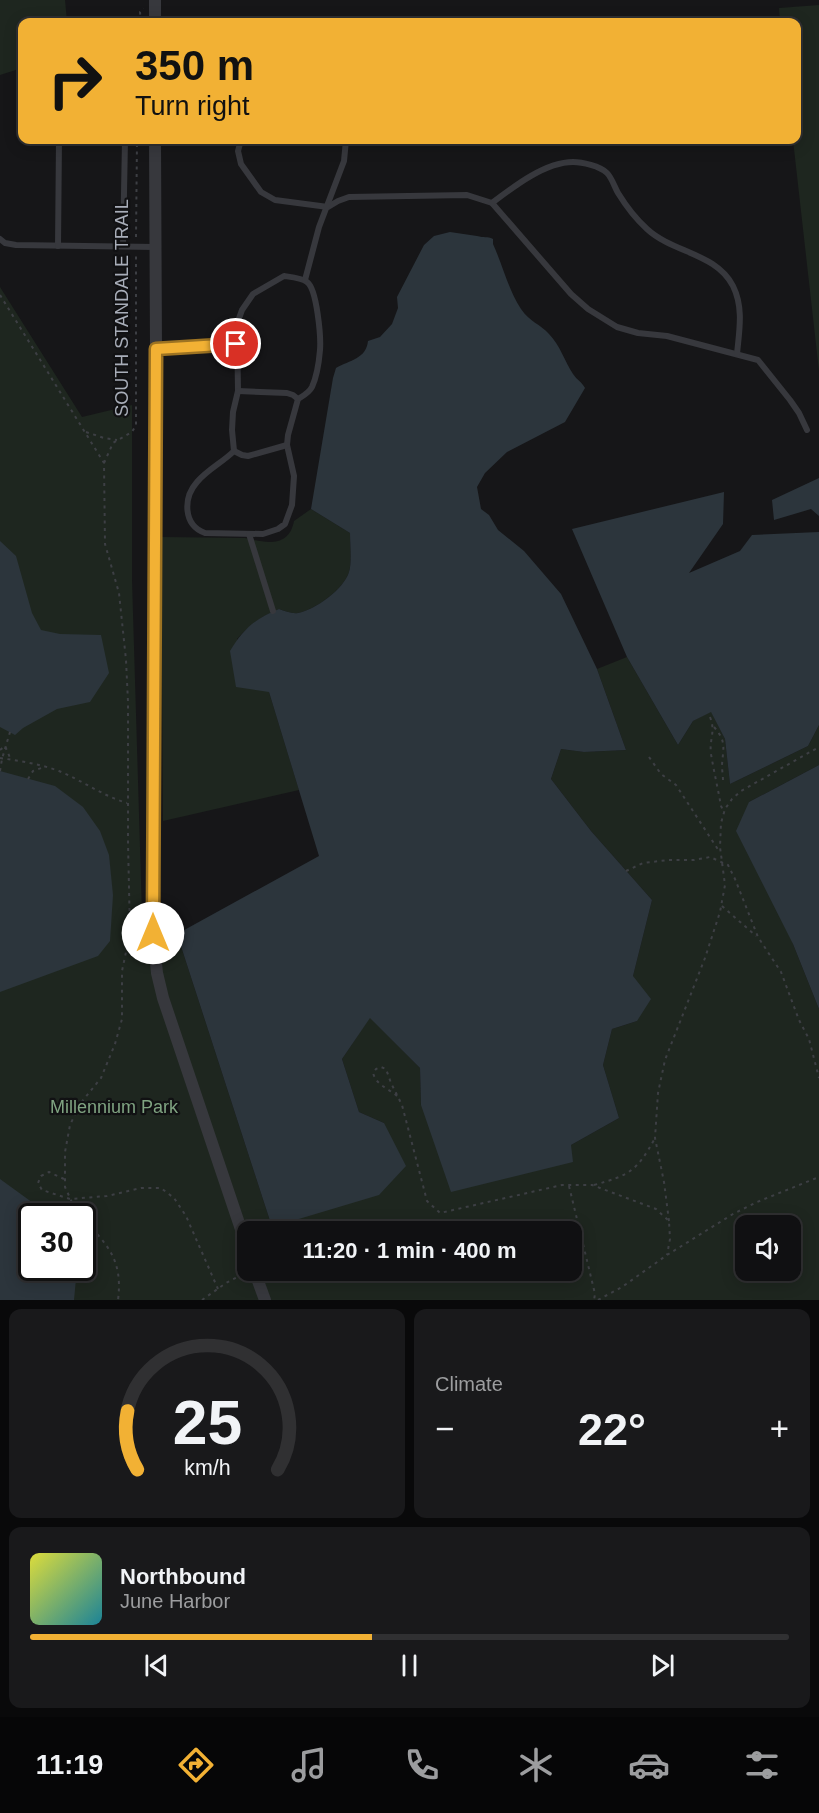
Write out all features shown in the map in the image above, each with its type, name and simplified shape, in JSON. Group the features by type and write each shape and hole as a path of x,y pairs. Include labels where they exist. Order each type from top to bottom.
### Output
{"street":[{"path":"155,0 155,18"},
{"path":"155,144 153,933 157,973 163,998 238,1221"},
{"path":"254,1281 265,1300"}],"lane":[{"path":"58,246 59,144"},
{"path":"123,246 125,144"},
{"path":"240,144 238,151 241,164 261,192 275,200 328,207 349,197 467,195 492,203 571,294 588,309 605,321 628,330 667,336 758,360 790,400 807,430"},
{"path":"305,280 320,227 344,161 346,144"},
{"path":"492,203 533,175 561,164 574,162 586,164 607,173 623,202 645,228 659,240 717,266 732,285 740,310 737,354"},
{"path":"0,239 5,243 16,245 155,247"},
{"path":"284,276 305,280 314,293 321,349 312,388 298,399 288,435 287,445 294,476 294,494 289,516 285,524 278,529 263,534 205,533 193,526 187,513 190,495 198,481 234,451 233,412 238,391 237,324 242,309 253,294 284,276"},
{"path":"156,349 236,344"},
{"path":"238,391 287,393 298,399"},
{"path":"234,451 242,456 248,456 287,445"},
{"path":"249,534 273,611"}],"path":[{"name":"SOUTH STANDALE TRAIL","path":"104,463 110,448 132,432 136,425 136,144"},
{"path":"0,295 104,463 105,544 119,593 126,660 130,933 122,971 122,1019 101,1078 80,1104 70,1125 65,1152 64,1179 73,1203"},
{"path":"86,432 119,440"},
{"path":"710,717 723,742 723,781"},
{"path":"714,727 711,753 724,812"},
{"path":"0,771 1,758 10,732"},
{"path":"0,750 5,746"},
{"path":"5,746 11,760"},
{"path":"668,1255 669,1221 655,1138 658,1093 665,1060 705,958 721,905 725,885 721,853 721,822 732,799 741,791 819,747"},
{"path":"649,757 661,774 676,785 721,853"},
{"path":"1,758 28,762 60,772 113,799 127,803"},
{"path":"28,779 33,771 44,767"},
{"path":"626,871 643,863 710,857 728,865 758,938 781,972 799,1020 809,1039 819,1078"},
{"path":"721,905 758,938"},
{"path":"397,1096 380,1085 374,1073 376,1069 381,1067 386,1069 402,1105 427,1201 440,1213 562,1185 592,1185 627,1174 646,1157 655,1138"},
{"path":"64,1179 49,1172 41,1176 38,1183 42,1190 70,1199 107,1196 141,1188 161,1188 174,1198 186,1216 218,1289"},
{"path":"568,1185 596,1300 622,1287 733,1214 757,1202 819,1178"},
{"path":"592,1185 656,1209 669,1221"},
{"path":"96,1232 112,1253 118,1275 118,1300"},
{"path":"202,1300 237,1279"}],"green space":[{"path":"0,0 65,0 67,18 18,18 18,69 0,75"},
{"path":"819,5 819,371 793,144 801,144 801,18 780,18 779,8"},
{"name":"Millennium Park","path":"0,287 82,417 132,405 132,580 143,948 177,934 270,1221 237,1221 237,1281 582,1281 582,1221 278,1221 384,1123 359,1112 342,1059 370,1017 420,1068 421,1105 571,1145 619,1118 603,1065 612,1029 637,1021 633,976 652,900 591,831 551,779 561,749 584,752 626,750 597,669 627,657 678,745 693,721 711,711 725,739 730,784 808,746 819,725 819,765 749,802 793,944 819,1009 819,1300 0,1300"},
{"path":"311,509 350,533 350,564 346,579 328,598 312,608 296,613 279,609 256,621 237,639 269,692 299,790 163,821 161,537 245,538 276,542 287,536 294,521"}],"shaded area":[{"path":"450,232 493,239 516,301 528,317 553,338 573,374 585,388 565,422 507,452 485,473 477,487 481,509 489,515 498,530 524,551 561,594 597,669 626,750 584,752 561,749 551,779 591,831 652,900 633,976 651,999 637,1021 612,1029 603,1065 619,1118 571,1145 573,1162 451,1192 421,1105 420,1068 370,1018 342,1059 359,1112 384,1123 406,1166 379,1195 292,1221 270,1221 177,934 319,856 269,692 236,687 230,651 245,630 263,616 279,609 296,613 312,608 328,598 346,579 350,564 350,533 311,509 333,378 336,368 361,355 368,341 380,337 392,324 398,308 397,297 424,245 434,236"},
{"path":"819,478 819,516 811,509 774,520 772,500"},
{"path":"724,492 723,524 689,573 740,551 752,535 819,532 819,725 808,746 730,784 725,739 711,712 693,721 678,745 627,657 572,529"},
{"path":"0,541 16,556 32,613 41,630 60,634 101,635 109,673 90,702 57,709 15,735 0,727"},
{"path":"819,765 819,1009 793,944 736,831 749,802"},
{"path":"0,771 55,786 83,807 100,831 109,855 113,895 110,941 98,956 0,992"},
{"path":"0,1179 33,1203 18,1203 18,1281 76,1281 74,1300 0,1300"}],"route":[{"path":"153,933 156,349 236,344"}]}
